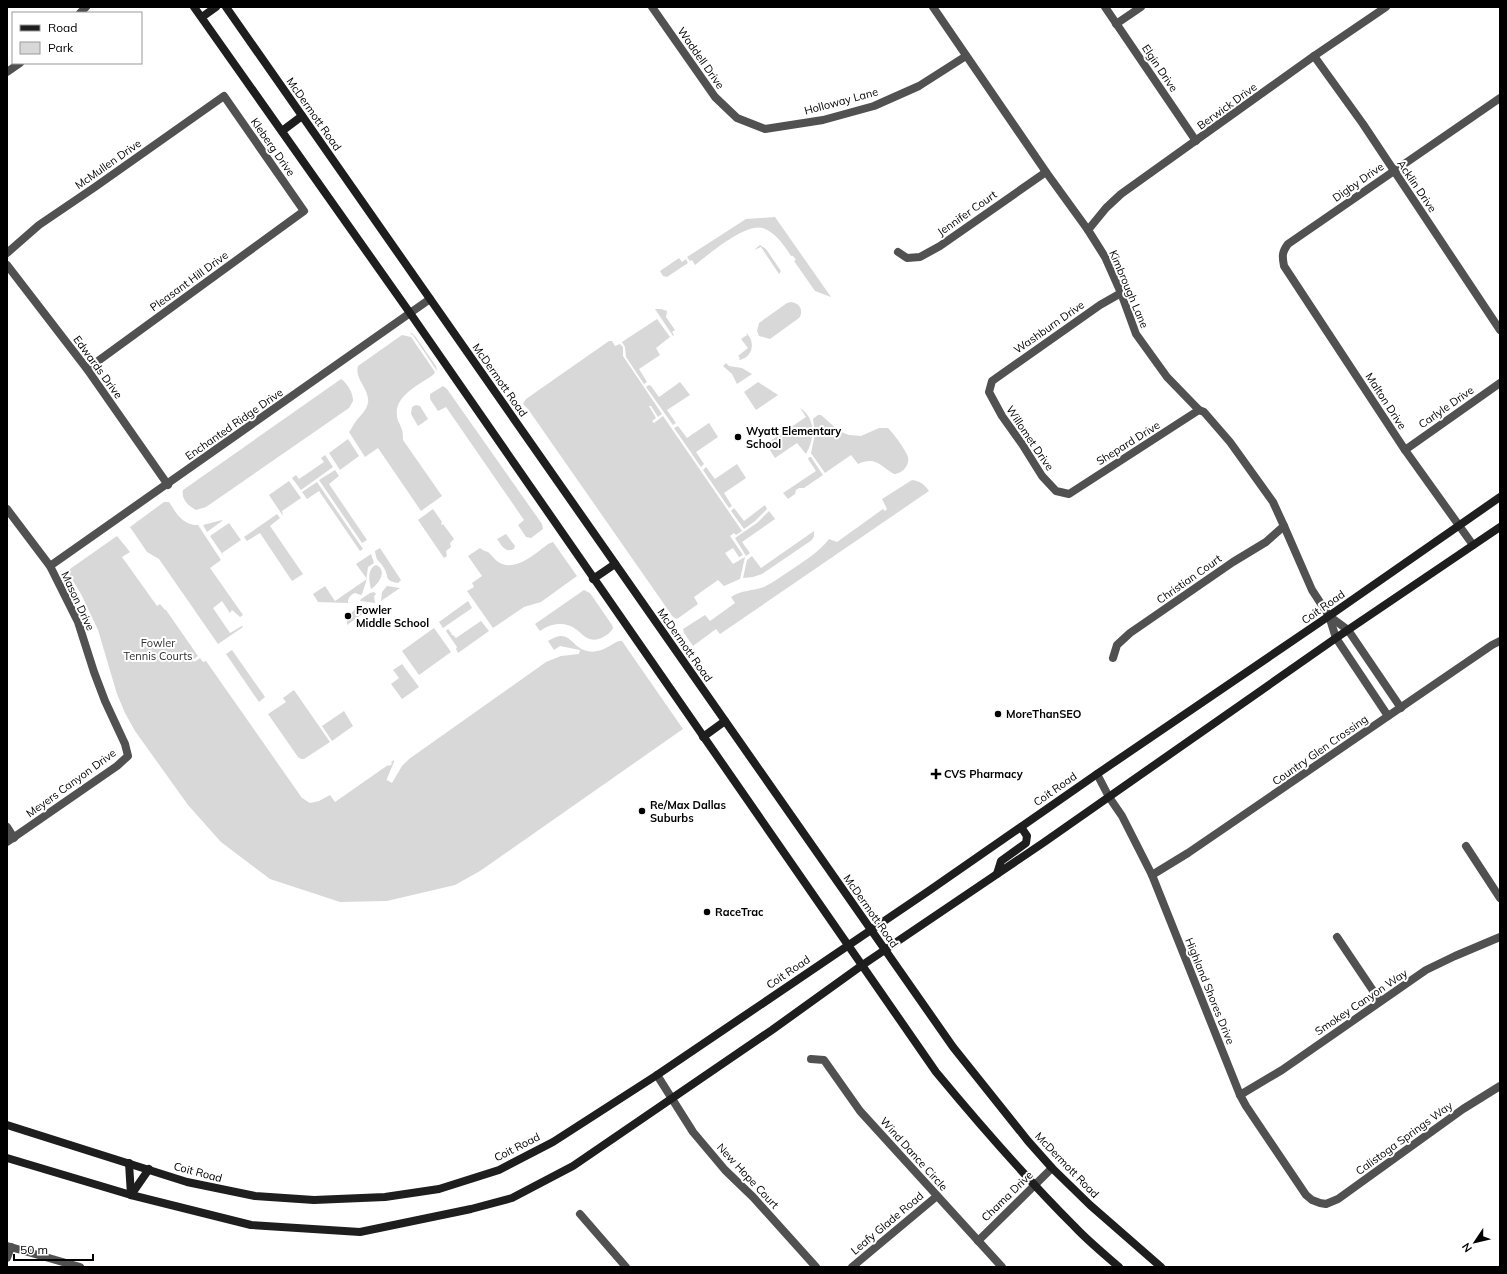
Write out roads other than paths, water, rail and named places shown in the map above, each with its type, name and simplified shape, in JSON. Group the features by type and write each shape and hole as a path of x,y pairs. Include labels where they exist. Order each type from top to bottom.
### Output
{"main road":[{"path":"194,7 410,313 861,966 936,1072 986,1133 1034,1185 1075,1227 1119,1267"},
{"path":"202,17 216,7"},
{"name":"McDermott Road","path":"226,7 870,930 957,1052 1028,1141 1052,1168 1090,1205 1161,1267"},
{"path":"282,131 302,116"},
{"name":"Coit Road","path":"7,1125 187,1182 255,1196 314,1200 378,1198 439,1188 499,1170 553,1142 657,1074 1329,616 1500,496"},
{"path":"7,1158 131,1195 251,1225 360,1232 471,1209 512,1198 573,1166 672,1099 861,966 1109,797 1336,638 1500,527"},
{"path":"593,579 615,564"},
{"path":"703,737 725,721"},
{"path":"997,874 1001,860 1026,843 1027,836 1021,827"},
{"path":"129,1163 131,1195"},
{"path":"131,1195 149,1169"}],"street":[{"name":"Waddell Drive","path":"652,7 715,97 737,118"},
{"name":"Kimbrough Lane","path":"934,7 966,56 1088,230 1105,257 1136,334 1167,377 1199,410 1204,412 1230,442 1273,502 1312,590 1329,616"},
{"name":"Elgin Drive","path":"1105,7 1196,141"},
{"path":"1116,24 1141,7"},
{"name":"Berwick Drive","path":"1088,230 1106,208 1121,194 1314,56 1386,7"},
{"name":"Holloway Lane","path":"737,118 765,129 830,118 874,106 919,86 966,56"},
{"name":"Acklin Drive","path":"1314,56 1363,124 1500,330"},
{"path":"7,72 19,64"},
{"name":"Kleberg Drive","path":"224,96 304,210"},
{"name":"McMullen Drive","path":"7,253 39,225 224,96"},
{"name":"Digby Drive","path":"1284,266 1282,251 1288,244 1500,98"},
{"name":"Jennifer Court","path":"898,252 907,258 920,257 940,246 1046,172"},
{"name":"Pleasant Hill Drive","path":"87,368 304,210"},
{"name":"Edwards Drive","path":"7,265 87,368 168,485"},
{"name":"Malton Drive","path":"1284,266 1405,450 1473,545"},
{"name":"Washburn Drive","path":"992,381 1100,305 1121,294"},
{"name":"Enchanted Ridge Drive","path":"50,566 168,485 430,299"},
{"name":"Willomet Drive","path":"992,381 988,392 1002,416 1042,476 1056,491 1069,494"},
{"name":"Carlyle Drive","path":"1405,450 1500,383"},
{"name":"Shepard Drive","path":"1069,494 1199,410"},
{"name":"Mason Drive","path":"7,509 50,566 78,622 102,694 125,744 128,756"},
{"name":"Christian Court","path":"1113,658 1117,645 1130,633 1233,562 1266,542 1284,526"},
{"path":"1329,616 1348,630 1401,708"},
{"path":"1329,616 1336,638 1388,716"},
{"name":"Country Glen Crossing","path":"1152,875 1188,853 1500,641"},
{"name":"Meyers Canyon Drive","path":"10,840 117,766 128,756"},
{"name":"Highland Shores Drive","path":"1097,774 1109,797 1122,816 1152,875 1240,1095 1300,1188 1312,1200 1320,1203"},
{"path":"7,827 10,840"},
{"path":"1466,846 1500,898"},
{"path":"1337,937 1380,1001"},
{"name":"Smokey Canyon Way","path":"1240,1095 1282,1070 1426,970 1500,937"},
{"name":"Wind Dance Circle","path":"811,1059 824,1060 860,1111 1002,1267"},
{"name":"New Hope Court","path":"657,1074 693,1132 725,1170 753,1197 816,1267"},
{"name":"Calistoga Springs Way","path":"1320,1203 1326,1204 1338,1199 1463,1109 1500,1086"},
{"name":"Chama Drive","path":"978,1241 1052,1168"},
{"name":"Leafy Glade Road","path":"852,1267 937,1196"},
{"path":"580,1214 626,1267"},
{"path":"7,1258 9,1246 80,1267"}],"place":[{"name":"Wyatt Elementary School","path":"738,437"},
{"name":"Fowler Middle School","path":"348,616"},
{"name":"MoreThanSEO","path":"998,714"},
{"name":"CVS Pharmacy","path":"936,774"},
{"name":"Re/Max Dallas Suburbs","path":"642,811"},
{"name":"RaceTrac","path":"707,912"}],"park label":[{"name":"Fowler Tennis Courts","path":"158,649"}]}
